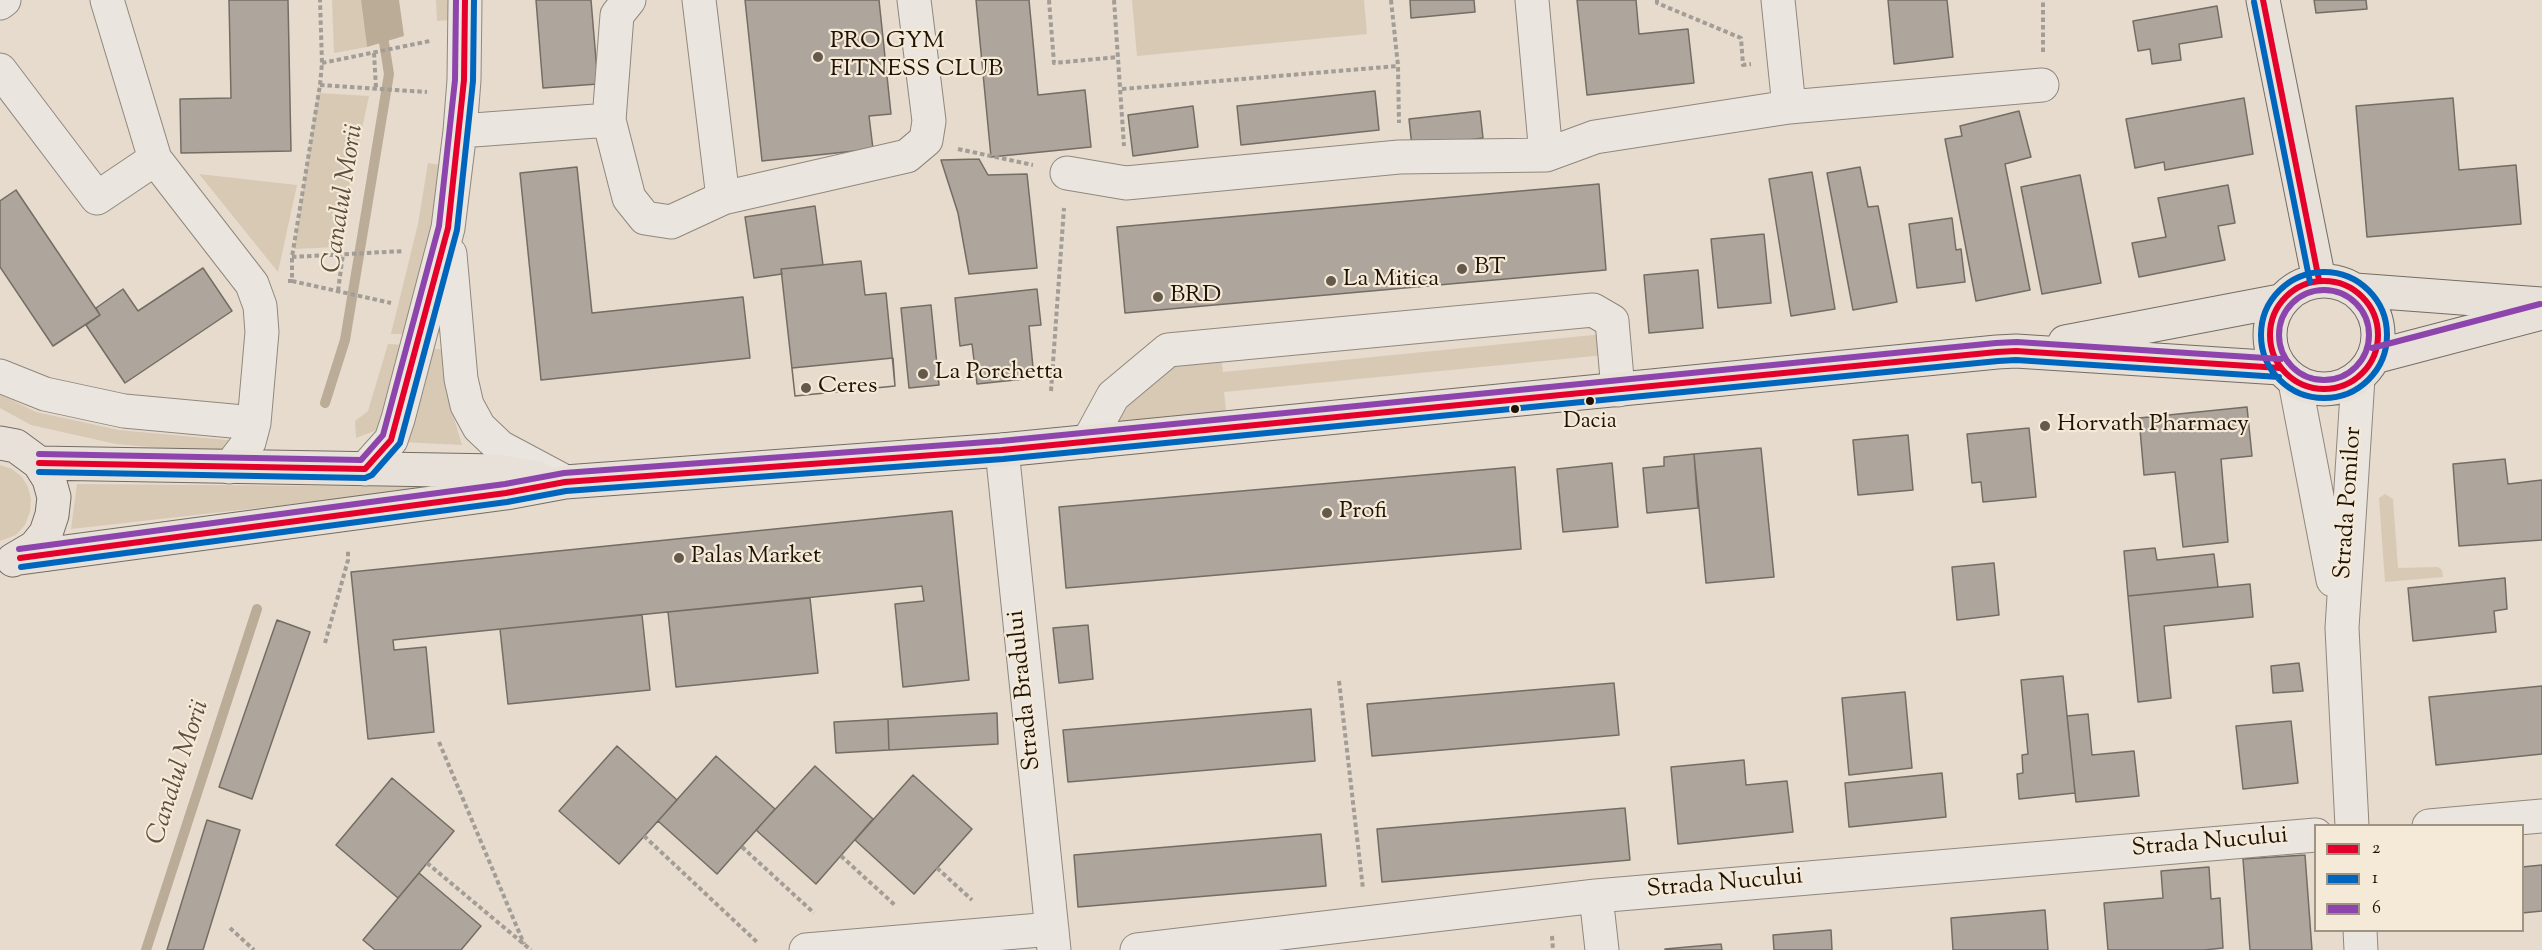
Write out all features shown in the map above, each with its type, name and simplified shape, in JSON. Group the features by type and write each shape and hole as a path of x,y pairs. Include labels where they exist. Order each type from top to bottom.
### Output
{"main road":[{"path":"2263,0 2319,280"},
{"path":"2287,375 2271,351 2269,334 2272,317 2280,301 2291,291 2319,280 2338,282 2355,290 2368,303 2376,320 2378,339 2366,367"},
{"path":"2355,290 2542,303"},
{"path":"10,561 506,493 565,482 1002,450 2016,351 2280,301"},
{"path":"2016,351 2287,375 2310,388 2327,390 2343,386 2366,367 2542,313"},
{"path":"1,442 16,446 39,463 49,479 54,497 52,515 46,533 35,547 10,561"},
{"path":"39,463 498,471 565,482"}],"street":[{"path":"0,3 4,0"},
{"path":"107,0 155,159 252,284 260,306 262,332 254,423 249,442 230,467"},
{"path":"365,469 391,440 399,419 448,228 464,80 465,0"},
{"path":"628,0 617,15 609,120 628,198 645,218 670,222 723,198 906,156 926,140 929,121 914,0"},
{"path":"699,0 723,198"},
{"path":"1532,0 1546,155"},
{"path":"1778,0 1789,107"},
{"path":"0,70 97,198 155,159"},
{"path":"1067,173 1126,183 1399,156 1546,155 1595,137 1789,107 2043,86"},
{"path":"460,130 609,120"},
{"path":"448,228 461,379 467,405 479,427 500,447 565,482"},
{"path":"1088,442 1113,396 1168,350 1593,310 1612,321 1618,390"},
{"name":"Strada Pomilor","path":"2352,824 2342,628 2366,367"},
{"name":"Strada Pomilor","path":"2287,375 2342,628"},
{"path":"0,376 45,394 124,411 254,423"},
{"name":"Strada Bradului","path":"806,950 1053,939 1002,450"},
{"path":"2442,824 2542,816"},
{"name":"Strada Nucului","path":"1137,950 1596,896 2314,836"},
{"path":"1596,896 1602,950"},
{"path":"2360,932 2361,950"}],"path":[{"path":"292,281 292,257 320,85 322,63 320,0"},
{"path":"1049,0 1054,63 1118,57"},
{"path":"1114,0 1122,89 1126,183"},
{"path":"1391,0 1398,66 1399,156"},
{"path":"1657,0 1657,3 1741,38 1743,65 1785,60"},
{"path":"2043,0 2043,86"},
{"path":"322,63 430,41"},
{"path":"375,53 376,88"},
{"path":"1122,89 1398,66"},
{"path":"320,85 427,92"},
{"path":"926,140 1067,173 1051,391"},
{"path":"292,257 404,251"},
{"path":"338,291 343,254"},
{"path":"252,284 292,281 392,303"},
{"path":"326,643 348,560"},
{"path":"1339,681 1367,922"},
{"path":"439,742 524,944"},
{"path":"644,836 758,943"},
{"path":"742,847 815,914"},
{"path":"841,856 898,907"},
{"path":"427,863 531,950"},
{"path":"937,868 980,907"},
{"path":"230,928 254,950"}],"shaded area":[{"path":"332,0 361,0 367,47 334,53"},
{"path":"361,0 399,0 404,36 367,47"},
{"path":"436,0 450,0 451,20 437,21"},
{"path":"1132,0 1364,0 1367,34 1137,56"},
{"path":"318,93 369,96 336,247 294,249"},
{"path":"428,163 441,165 432,226 406,334 391,334 418,224"},
{"path":"199,174 297,185 278,272"},
{"path":"1613,333 1615,354 1224,392 1228,428 1088,442 1168,350 1220,345 1223,372"},
{"path":"388,344 407,345 386,417 377,430 356,438 355,421 368,411"},
{"path":"427,348 446,350 453,415 462,445 403,442"},
{"path":"0,394 36,412 119,430 249,442 240,455 116,444 31,425 0,408"},
{"path":"0,465 12,469 22,477 31,499 30,512 25,525 16,535 0,541"},
{"path":"77,484 445,487 71,529"},
{"path":"2385,494 2393,499 2398,568 2438,567 2442,570 2443,577 2385,582 2379,498"}],"building":[{"path":"229,0 288,0 291,151 181,153 180,99 231,98"},
{"path":"536,0 591,0 598,84 543,88"},
{"name":"PRO GYM FITNESS CLUB","path":"745,0 879,0 891,114 869,116 873,149 762,161"},
{"path":"976,0 1029,0 1038,95 1085,90 1091,147 991,157"},
{"path":"1410,0 1474,0 1475,12 1411,18"},
{"path":"1577,0 1636,0 1639,34 1688,29 1694,83 1587,95"},
{"path":"1888,0 1947,0 1953,57 1894,64"},
{"path":"2314,0 2366,0 2367,9 2316,13"},
{"path":"2217,6 2222,37 2179,44 2181,60 2152,64 2150,49 2138,51 2133,21"},
{"path":"1375,91 1379,130 1241,145 1237,106"},
{"path":"2244,98 2253,154 2165,170 2164,162 2135,168 2126,119"},
{"path":"2453,98 2459,170 2516,165 2521,224 2367,237 2356,106"},
{"path":"1193,106 1198,147 1133,156 1128,115"},
{"path":"1480,111 1483,138 1412,147 1409,119"},
{"path":"2019,111 2031,157 2005,164 2030,290 1976,301 1945,139 1962,136 1960,126"},
{"path":"979,159 988,175 1027,174 1037,268 969,274 958,213 941,160"},
{"path":"577,167 592,313 743,297 750,358 541,380 520,173"},
{"path":"1860,167 1868,207 1878,206 1897,302 1853,310 1827,173"},
{"path":"1812,172 1835,309 1791,316 1769,179"},
{"path":"2080,175 2101,283 2042,294 2021,187"},
{"path":"1599,184 1606,270 1125,313 1117,227"},
{"path":"2228,185 2235,223 2218,226 2225,260 2139,277 2132,243 2166,237 2158,198"},
{"path":"16,190 100,315 53,346 0,267 0,201"},
{"path":"815,206 823,265 781,269 782,274 754,278 745,217"},
{"path":"1952,218 1956,250 1961,249 1965,282 1917,288 1909,224"},
{"path":"1764,234 1771,303 1718,308 1711,239"},
{"path":"861,261 865,295 886,293 895,386 795,396 781,269"},
{"path":"203,268 232,311 125,383 86,325 100,315 96,308 123,289 138,311"},
{"path":"1698,270 1703,328 1649,333 1644,275"},
{"path":"1037,289 1041,325 1029,326 1034,378 977,384 972,344 960,346 955,298"},
{"path":"931,305 939,385 909,388 901,308"},
{"path":"893,358 895,386 795,396 792,368"},
{"path":"2247,407 2252,456 2221,459 2228,542 2183,547 2175,472 2144,475 2139,418"},
{"path":"2029,428 2036,497 1983,502 1981,482 1972,483 1967,434"},
{"path":"1908,435 1913,490 1858,495 1853,440"},
{"path":"1761,448 1774,577 1706,583 1694,454"},
{"path":"1694,454 1698,508 1647,513 1643,468 1664,466 1664,457"},
{"path":"2505,459 2508,484 2542,480 2542,540 2459,546 2453,464"},
{"path":"1612,463 1618,527 1563,532 1557,469"},
{"path":"1515,467 1521,549 1066,588 1059,507"},
{"path":"952,511 969,680 903,687 895,604 924,601 922,586 393,640 394,650 426,647 434,732 368,739 351,572"},
{"path":"2155,548 2157,560 2214,554 2218,587 2128,596 2124,551"},
{"path":"1994,563 1999,615 1957,620 1952,567"},
{"path":"2505,578 2507,609 2494,611 2496,632 2413,641 2408,588"},
{"path":"2250,584 2253,617 2164,626 2171,698 2138,702 2128,596"},
{"path":"810,598 818,673 676,687 668,612"},
{"path":"642,615 650,690 508,704 500,629"},
{"path":"277,620 310,632 252,799 219,787"},
{"path":"1088,625 1093,679 1059,683 1053,628"},
{"path":"2299,663 2303,691 2273,693 2271,666"},
{"path":"2063,676 2075,793 2019,799 2017,774 2023,773 2022,755 2028,754 2021,680"},
{"path":"1614,683 1619,735 1372,756 1367,704"},
{"path":"2542,686 2542,754 2436,765 2429,697"},
{"path":"1905,692 1912,768 1849,775 1842,698"},
{"path":"1311,709 1315,761 1068,782 1063,730"},
{"path":"997,713 998,744 889,750 888,719"},
{"path":"2088,714 2092,755 2134,751 2139,796 2076,802 2067,716"},
{"path":"888,719 889,750 836,753 834,722"},
{"path":"2291,721 2298,783 2243,789 2236,726"},
{"path":"617,746 677,800 619,864 559,811"},
{"path":"716,756 775,809 717,874 658,821"},
{"path":"1744,760 1746,785 1787,781 1793,832 1678,844 1671,767"},
{"path":"815,766 873,819 816,884 756,830"},
{"path":"1942,773 1946,817 1849,827 1845,783"},
{"path":"913,775 972,829 914,894 855,840"},
{"path":"392,778 454,831 398,898 336,845"},
{"path":"1625,808 1630,860 1382,882 1377,829"},
{"path":"207,820 240,830 203,950 167,950"},
{"path":"1321,834 1326,886 1078,907 1074,855"},
{"path":"2305,855 2312,950 2250,950 2243,859"},
{"path":"2542,865 2542,911 2524,913 2524,867"},
{"path":"2209,867 2211,899 2220,898 2223,948 2108,950 2104,903 2163,898 2161,871"},
{"path":"419,873 481,926 461,950 375,950 363,940"},
{"path":"2045,910 2048,950 1953,950 1951,918"},
{"path":"1831,930 1832,950 1774,950 1773,935"},
{"path":"1721,944 1722,950 1665,950 1665,949"}],"waterway":[{"name":"Canalul Morii","path":"325,403 345,340 389,74 382,30"},
{"name":"Canalul Morii","path":"146,950 257,609"}],"transit line":[{"name":"6","path":"39,454 361,460 383,435 439,226 455,80 456,0"},
{"name":"2","path":"39,463 365,469 391,440 448,228 464,80 465,0"},
{"name":"1","path":"39,472 365,478 372,475 400,443 457,230 473,81 474,0"},
{"name":"2","path":"2263,0 2319,280"},
{"name":"1","path":"2254,2 2310,282"},
{"name":"1","path":"2324,272 2348,277 2369,290 2382,311 2387,335 2382,359 2369,380 2348,393 2324,398 2300,393 2279,380 2266,359 2261,335 2266,311 2279,290 2300,277 2324,272"},
{"name":"2","path":"2324,281 2345,285 2362,297 2374,314 2378,335 2374,356 2362,373 2345,385 2324,389 2303,385 2286,373 2274,356 2270,335 2274,314 2286,297 2303,285 2324,281"},
{"name":"6","path":"2324,290 2341,293 2356,303 2366,318 2369,335 2366,352 2356,367 2341,377 2324,380 2307,377 2292,367 2282,352 2279,335 2282,318 2292,303 2307,293 2324,290"},
{"name":"6","path":"2372,348 2540,304"},
{"name":"6","path":"19,549 505,484 564,473 1001,441 1996,343 2017,342 2281,359"},
{"name":"2","path":"20,558 506,493 565,482 1002,450 1997,352 2016,351 2280,368"},
{"name":"1","path":"21,567 507,502 566,491 1003,459 1998,361 2016,360 2279,377"}],"place":[{"name":"PRO GYM FITNESS CLUB","path":"818,57"},
{"name":"BT","path":"1462,269"},
{"name":"La Mitica","path":"1331,281"},
{"name":"BRD","path":"1158,297"},
{"name":"La Porchetta","path":"923,374"},
{"name":"Ceres","path":"806,388"},
{"name":"Dacia","path":"1590,401"},
{"name":"Horvath Pharmacy","path":"2045,426"},
{"name":"Profi","path":"1327,513"},
{"name":"Palas Market","path":"679,558"}]}
